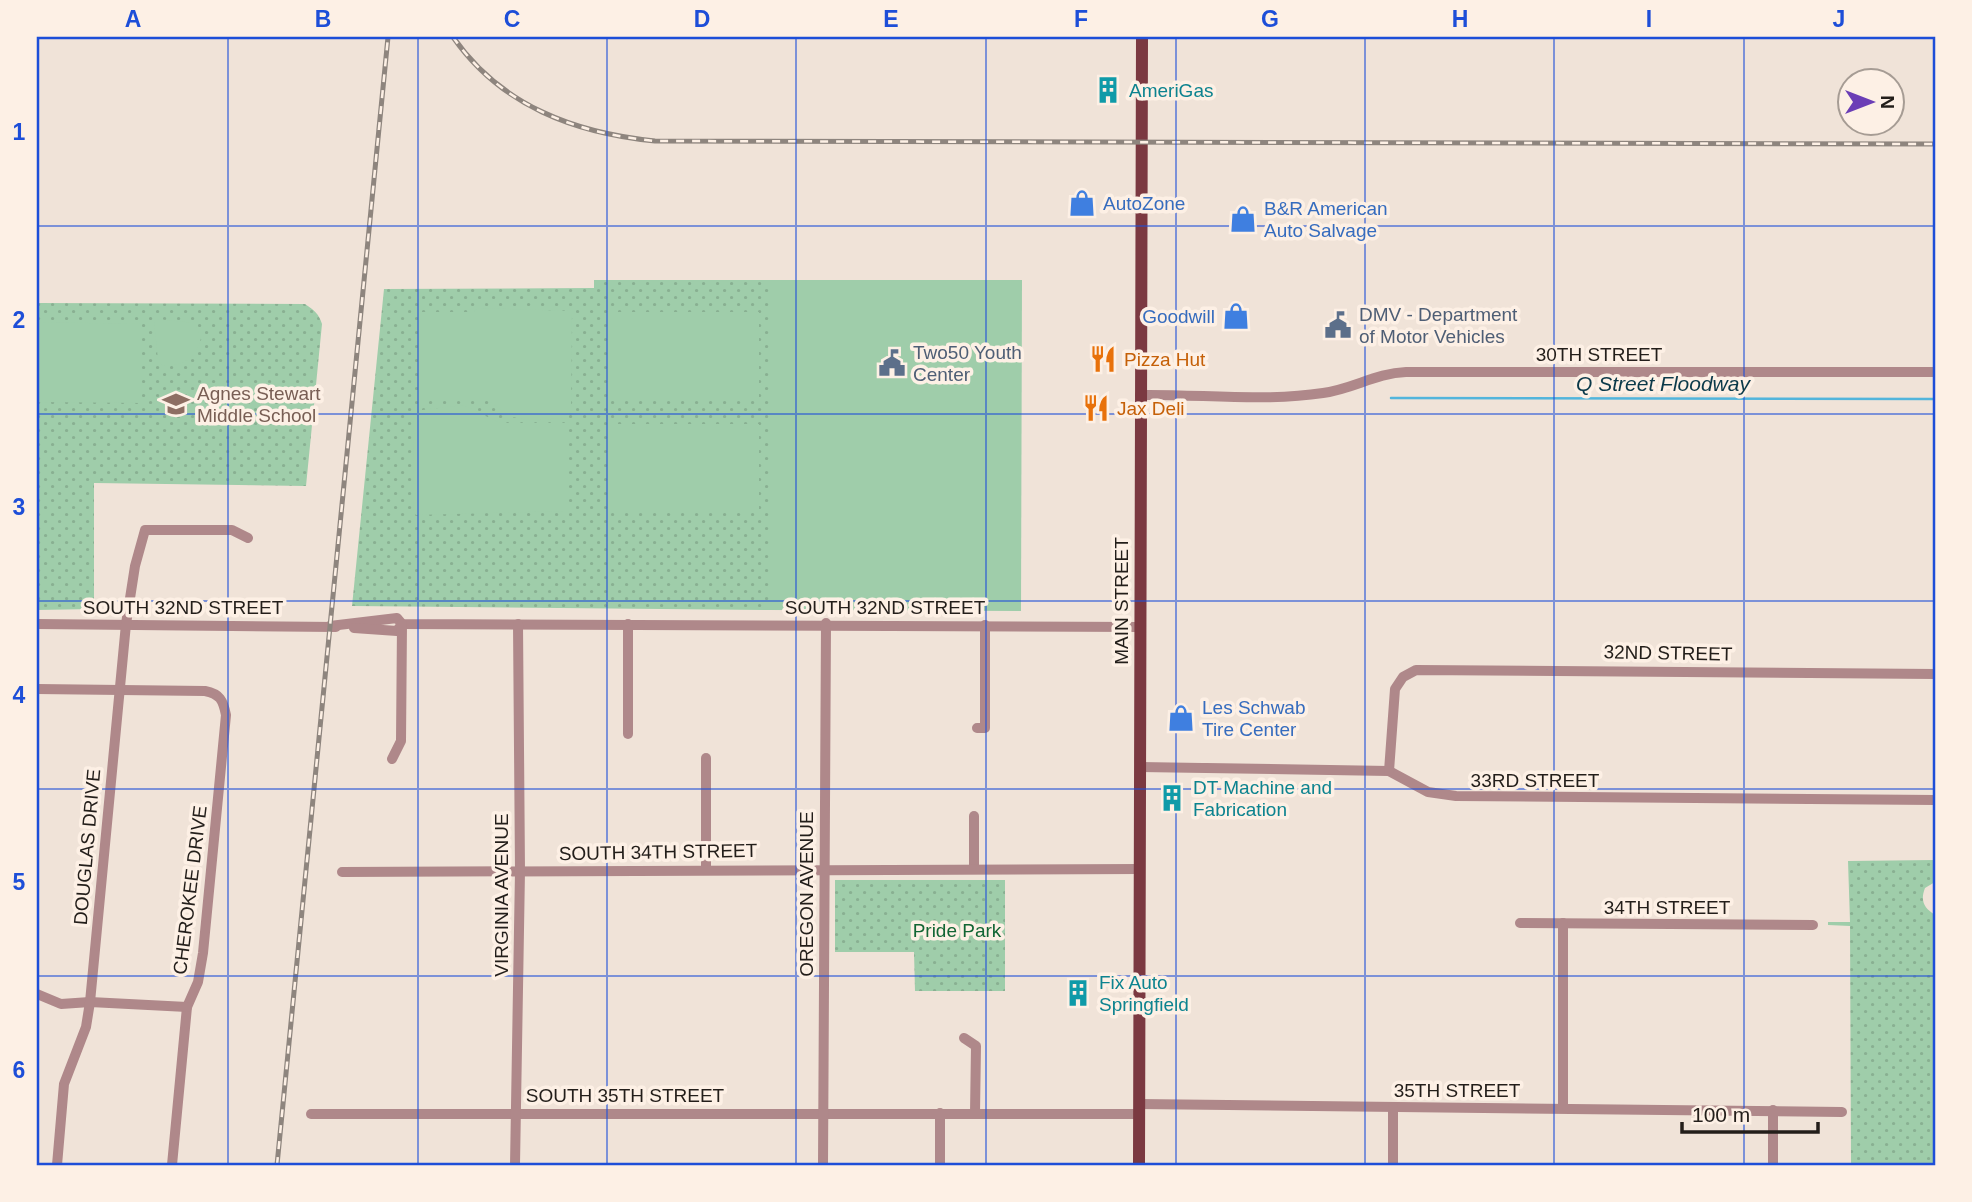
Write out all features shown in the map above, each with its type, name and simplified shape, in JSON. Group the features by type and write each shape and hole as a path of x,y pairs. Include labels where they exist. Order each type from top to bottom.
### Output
{"main road":[{"name":"MAIN STREET","path":"1139,1165 1142,37"}],"street":[{"name":"30TH STREET","path":"1140,395 1306,395 1344,388 1373,376 1406,372 1935,372"},
{"name":"DOUGLAS DRIVE","path":"57,1165 64,1084 86,1027 90,1002 126,624 135,566 145,530 232,530 248,538"},
{"name":"SOUTH 32ND STREET","path":"37,624 330,626 397,618 402,624 826,623 1140,626"},
{"name":"OREGON AVENUE","path":"823,1165 826,623"},
{"path":"392,759 401,741 402,624"},
{"name":"VIRGINIA AVENUE","path":"515,1165 520,871 518,624"},
{"path":"628,624 628,734"},
{"path":"977,728 985,728 985,625"},
{"name":"32ND STREET","path":"1390,771 1395,689 1403,677 1416,670 1432,668 1935,674"},
{"path":"37,689 120,689"},
{"name":"CHEROKEE DRIVE","path":"120,689 215,693 223,700 226,715 203,953 198,982 187,1007 172,1165"},
{"path":"706,758 706,869"},
{"name":"33RD STREET","path":"1140,767 1390,771 1428,792 1456,796 1935,800"},
{"path":"974,817 974,869"},
{"name":"SOUTH 34TH STREET","path":"342,872 1140,869"},
{"name":"34TH STREET","path":"1520,923 1813,925"},
{"path":"1563,923 1563,1108"},
{"path":"37,995 61,1004 90,1002 187,1007"},
{"path":"964,1038 976,1046 975,1113"},
{"path":"1393,1107 1393,1165"},
{"name":"35TH STREET","path":"1139,1109 1393,1107 1842,1112"},
{"name":"SOUTH 35TH STREET","path":"311,1114 940,1114 1139,1109"},
{"path":"1773,1110 1773,1165"},
{"path":"940,1114 940,1165"}],"green space":[{"path":"594,280 770,280 770,610 352,606 384,289 594,288"},
{"path":"770,280 1022,280 1021,611 770,610"},
{"name":"Agnes Stewart Middle School","path":"37,303 305,304 316,312 322,324 306,486 94,483 94,609 37,610"},
{"path":"477,308 572,311 571,412 561,418 530,421 509,416 488,400 418,400 418,312 474,312"},
{"path":"609,312 759,312 759,400 609,400"},
{"path":"157,319 195,323 201,338 192,356 176,365 162,365 158,360 154,322"},
{"path":"37,322 141,324 141,403 37,402"},
{"path":"463,405 500,423 567,423 567,511 416,515 413,512 414,411"},
{"path":"609,424 759,424 759,512 609,512"},
{"path":"1935,860 1935,882 1925,888 1923,900 1928,910 1935,915 1935,1165 1851,1165 1850,926 1828,925 1828,922 1850,922 1848,861"},
{"name":"Pride Park","path":"835,880 1005,880 1005,991 915,991 914,952 835,952"}],"waterway":[{"name":"Q Street Floodway","path":"1391,398 1935,399"}],"railway":[{"path":"277,1165 388,37"},
{"path":"453,37 472,61 494,81 542,112 596,131 655,141 1935,144"}],"place":[{"name":"AmeriGas","path":"1108,90"},
{"name":"AutoZone","path":"1082,203"},
{"name":"B&R American Auto Salvage","path":"1243,219"},
{"name":"Goodwill","path":"1236,316"},
{"name":"DMV - Department of Motor Vehicles","path":"1338,325"},
{"name":"Pizza Hut","path":"1103,359"},
{"name":"Two50 Youth Center","path":"892,363"},
{"name":"Agnes Stewart Middle School","path":"176,404"},
{"name":"Jax Deli","path":"1096,408"},
{"name":"Les Schwab Tire Center","path":"1181,718"},
{"name":"DT Machine and Fabrication","path":"1172,798"},
{"name":"Fix Auto Springfield","path":"1078,993"}]}
